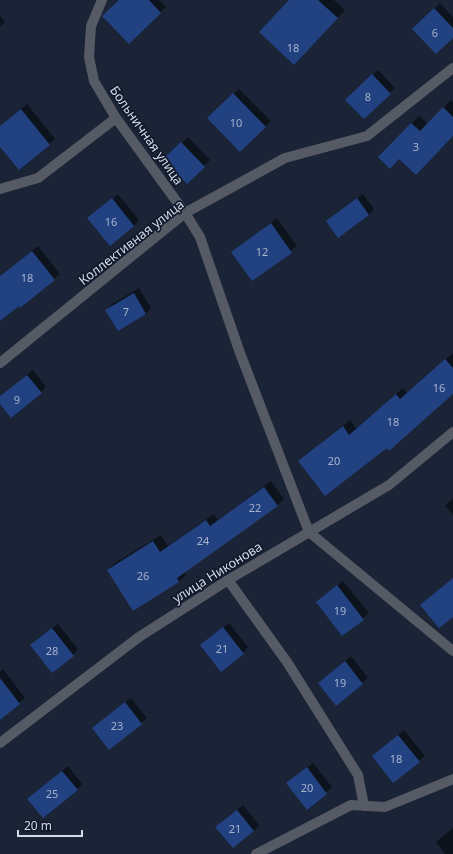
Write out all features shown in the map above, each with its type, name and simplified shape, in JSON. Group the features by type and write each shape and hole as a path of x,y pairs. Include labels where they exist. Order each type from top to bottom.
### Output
{"street":[{"name":"Больничная улица","path":"102,0 91,26 88,57 94,81 116,118 185,213 200,237 240,353 309,532"},
{"name":"Коллективная улица","path":"0,363 185,213 285,158 367,136 453,68"},
{"path":"0,189 38,178 116,118"},
{"name":"улица Никонова","path":"0,743 139,637 228,580 389,485 453,432"},
{"path":"309,532 453,651"},
{"path":"228,580 287,662 358,775 364,806"},
{"path":"256,854 351,805 385,807 453,779"}],"building":[{"path":"119,0 149,0 161,13 129,44 102,16"},
{"path":"289,0 318,0 338,18 294,65 259,32"},
{"path":"434,8 453,28 453,38 436,54 412,29"},
{"path":"372,74 391,94 364,119 345,100"},
{"path":"233,93 266,127 240,152 207,118"},
{"path":"443,107 453,117 453,136 416,175 399,159 390,169 378,157 411,123 420,131"},
{"path":"21,109 50,145 19,170 0,147 0,126"},
{"path":"181,142 205,167 187,184 163,159"},
{"path":"112,198 134,226 110,246 87,218"},
{"path":"357,198 369,215 338,238 326,221"},
{"path":"271,223 292,253 252,281 231,252"},
{"path":"32,251 55,280 20,308 19,306 0,321 0,276"},
{"path":"134,293 146,314 118,331 105,310"},
{"path":"445,359 453,368 453,394 389,451 387,448 325,496 298,461 343,426 349,435 396,394 400,399"},
{"path":"27,375 42,393 11,418 0,404 0,396"},
{"path":"264,487 278,506 177,578 179,582 133,611 107,570 153,541 160,552 206,520 210,526"},
{"path":"453,578 453,617 439,628 420,605"},
{"path":"337,585 364,620 342,636 316,602"},
{"path":"223,627 244,654 221,672 200,645"},
{"path":"52,628 74,656 52,673 30,645"},
{"path":"345,661 363,684 336,706 318,683"},
{"path":"0,678 20,704 0,720"},
{"path":"125,702 142,724 109,750 92,728"},
{"path":"398,735 420,762 393,783 372,756"},
{"path":"307,767 327,794 307,810 286,783"},
{"path":"62,771 78,790 43,818 27,799"},
{"path":"237,810 254,831 233,848 215,827"}]}
